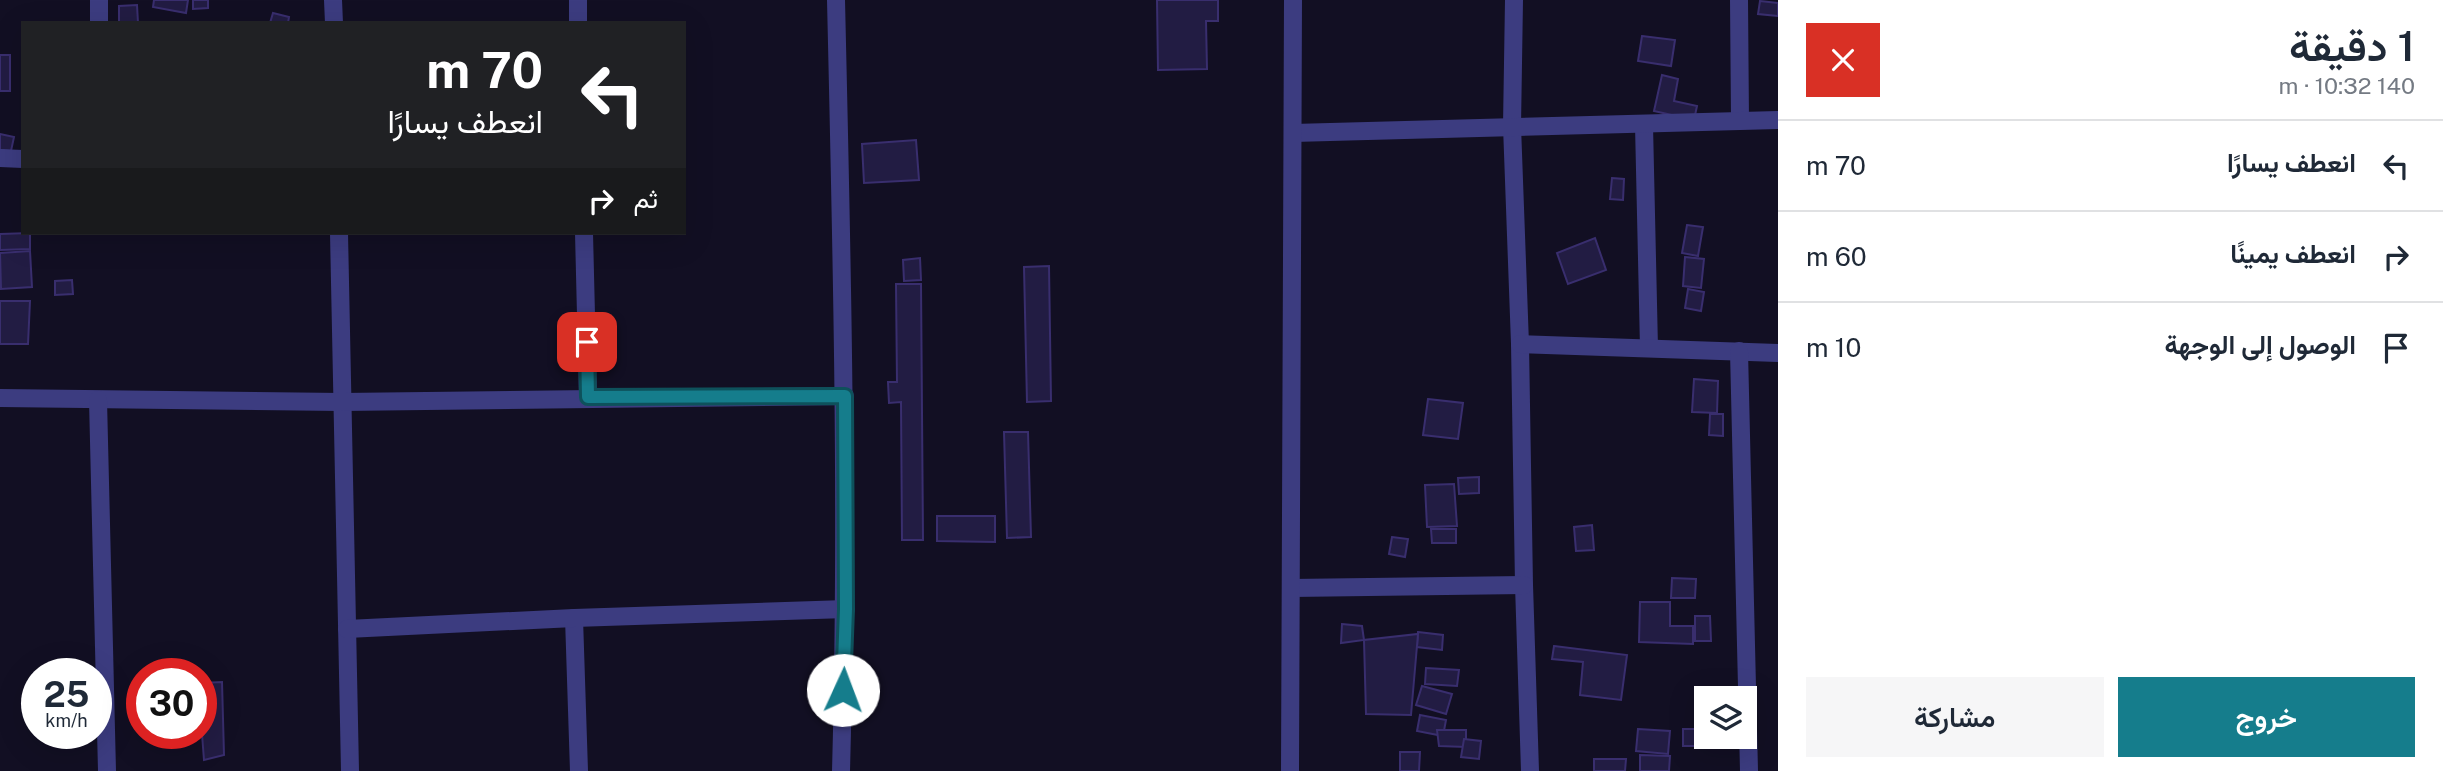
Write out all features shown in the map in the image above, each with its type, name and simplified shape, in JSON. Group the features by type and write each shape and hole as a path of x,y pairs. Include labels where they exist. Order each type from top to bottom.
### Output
{"street":[{"path":"99,0 99,21"},
{"path":"333,0 334,21"},
{"path":"578,0 578,21"},
{"path":"836,0 845,396 846,609 841,771"},
{"path":"1290,771 1293,0"},
{"path":"1514,0 1512,126 1530,771"},
{"path":"1739,0 1740,120"},
{"path":"1293,133 1778,120"},
{"path":"1644,125 1649,348"},
{"path":"0,159 21,159"},
{"path":"339,235 350,771"},
{"path":"584,235 588,397"},
{"path":"1520,344 1778,353"},
{"path":"1739,351 1749,771"},
{"path":"0,398 342,402 845,396"},
{"path":"98,400 107,771"},
{"path":"1291,588 1524,585"},
{"path":"347,629 846,609"},
{"path":"574,618 579,771"}],"building":[{"path":"154,0 188,0 186,13 153,7"},
{"path":"193,0 208,0 208,8 193,9"},
{"path":"1157,0 1218,0 1218,21 1206,21 1207,69 1158,70"},
{"path":"1760,1 1778,3 1778,16 1758,14"},
{"path":"137,5 138,21 119,21 119,6"},
{"path":"273,13 289,17 288,21 271,21"},
{"path":"1642,36 1675,40 1671,66 1638,61"},
{"path":"0,55 10,55 10,91 0,91"},
{"path":"1662,75 1678,79 1674,101 1697,106 1694,120 1654,111"},
{"path":"0,134 14,137 11,151 0,150"},
{"path":"916,140 919,180 864,183 862,144"},
{"path":"1612,178 1624,179 1623,200 1610,199"},
{"path":"1687,225 1703,227 1698,256 1682,253"},
{"path":"0,234 30,235 30,249 0,250"},
{"path":"1595,238 1606,270 1568,284 1557,253"},
{"path":"30,251 32,287 1,289 0,253"},
{"path":"1685,257 1704,259 1701,288 1683,286"},
{"path":"920,258 921,280 904,281 903,260"},
{"path":"1049,266 1051,401 1027,402 1024,267"},
{"path":"72,280 73,294 55,295 55,281"},
{"path":"896,284 921,284 923,540 902,540 901,402 889,403 888,382 897,382"},
{"path":"1688,289 1704,292 1701,311 1685,308"},
{"path":"0,301 30,301 28,344 0,344"},
{"path":"1694,379 1718,381 1717,413 1692,412"},
{"path":"1428,399 1463,403 1458,439 1423,435"},
{"path":"1710,414 1723,414 1723,436 1709,435"},
{"path":"1004,432 1028,432 1031,537 1007,538"},
{"path":"1479,477 1479,493 1459,494 1458,478"},
{"path":"1454,484 1457,526 1427,527 1425,485"},
{"path":"937,516 995,516 995,542 937,541"},
{"path":"1592,525 1594,550 1576,551 1574,527"},
{"path":"1431,529 1456,529 1456,543 1432,543"},
{"path":"1392,537 1408,539 1405,557 1389,554"},
{"path":"1672,578 1696,579 1695,598 1671,598"},
{"path":"1640,602 1670,602 1670,626 1693,626 1693,644 1639,642"},
{"path":"1695,616 1710,616 1711,641 1695,641"},
{"path":"1342,624 1362,626 1364,640 1341,643"},
{"path":"1418,632 1443,635 1442,650 1417,647"},
{"path":"1418,634 1411,715 1366,714 1364,640"},
{"path":"1554,646 1627,655 1621,700 1580,695 1583,662 1552,659"},
{"path":"1426,668 1459,670 1457,686 1425,684"},
{"path":"217,682 222,682 224,755 204,760 203,749 217,749"},
{"path":"1422,686 1452,694 1446,714 1416,705"},
{"path":"1420,715 1446,720 1443,736 1417,731"},
{"path":"1638,729 1670,731 1668,754 1636,751"},
{"path":"1683,729 1694,729 1694,746 1683,746"},
{"path":"1437,730 1466,730 1466,747 1439,746"},
{"path":"1464,739 1481,741 1479,759 1461,757"},
{"path":"1400,752 1420,752 1419,771 1400,771"},
{"path":"1640,755 1670,756 1669,771 1640,771"},
{"path":"1594,759 1626,759 1625,771 1594,771"}],"route":[{"path":"587,342 588,397 845,396 846,609 843,690"}]}
